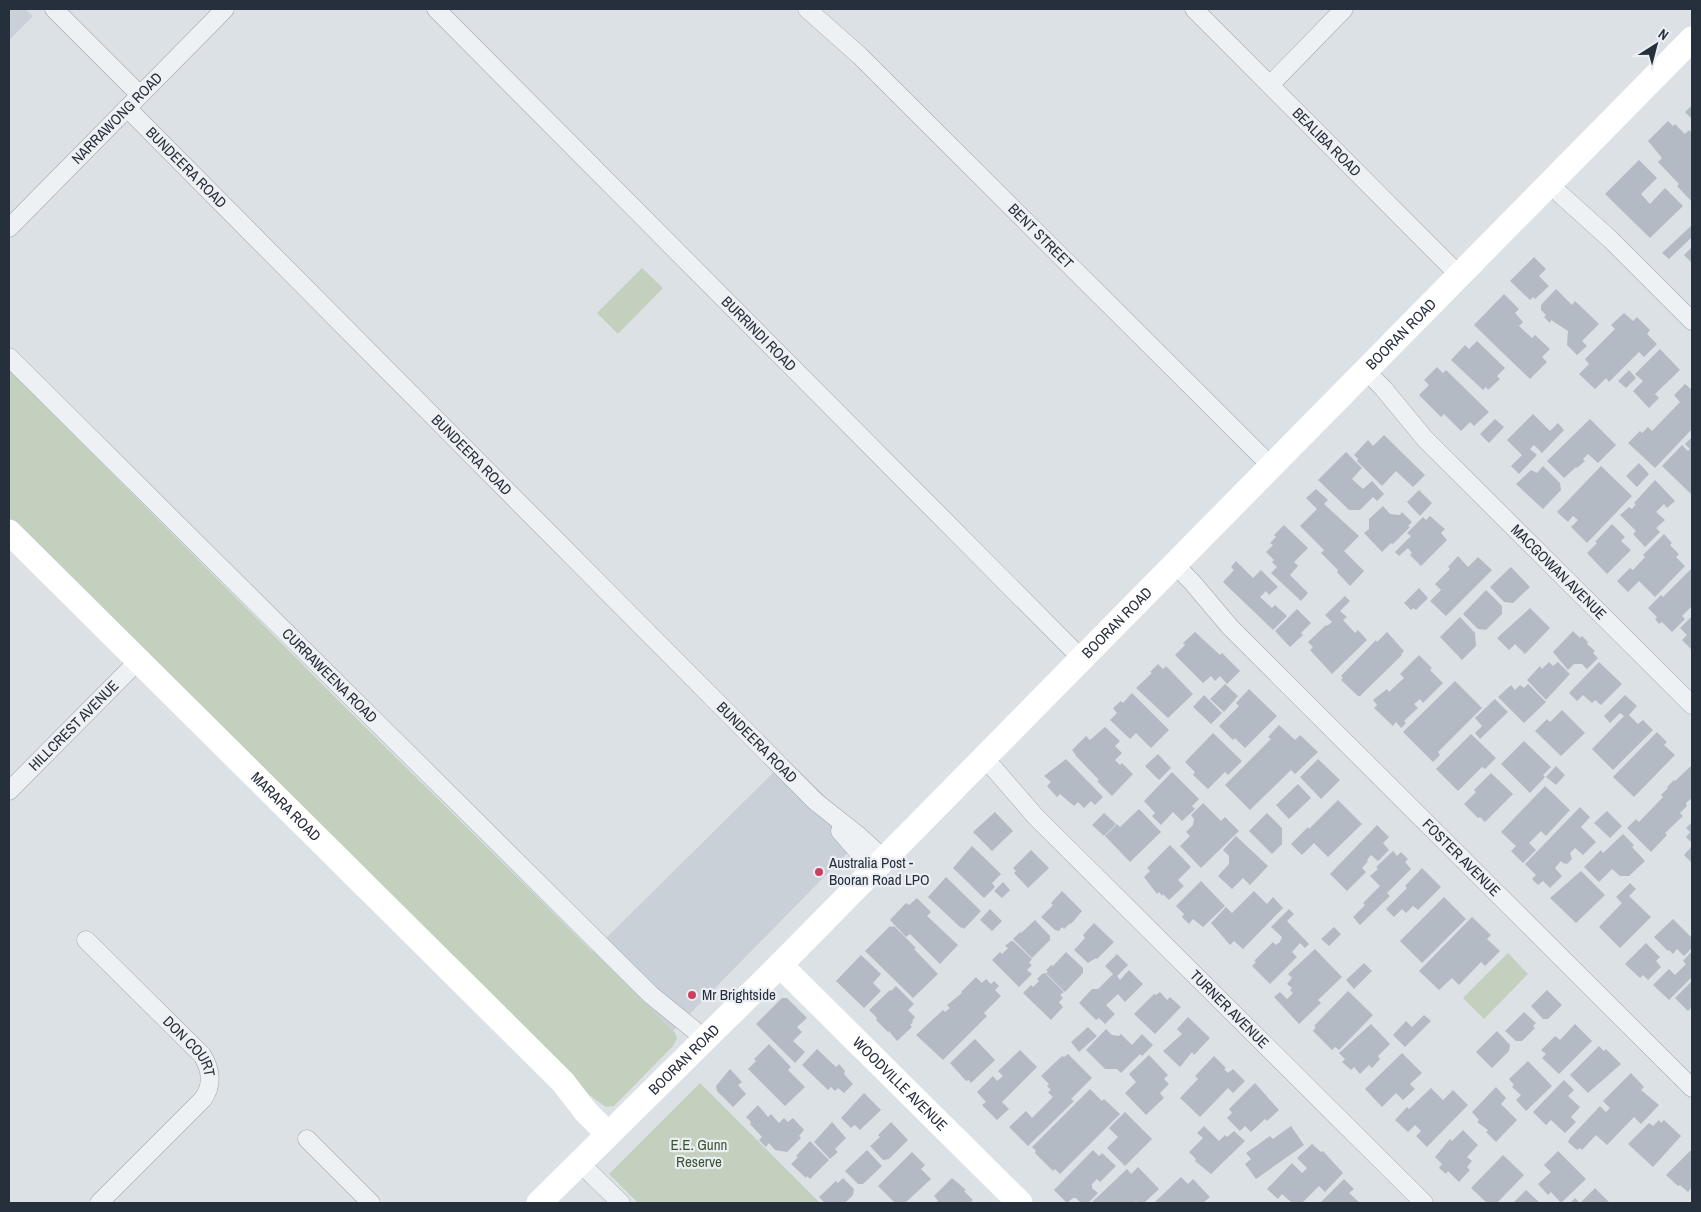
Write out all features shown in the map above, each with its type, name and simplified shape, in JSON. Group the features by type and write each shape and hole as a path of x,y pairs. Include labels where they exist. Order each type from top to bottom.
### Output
{"street":[{"path":"54,9 140,95"},
{"name":"NARRAWONG ROAD","path":"9,228 225,9"},
{"name":"BURRINDI ROAD","path":"436,9 1081,658"},
{"name":"BENT STREET","path":"808,9 867,63 1271,466"},
{"name":"BEALIBA ROAD","path":"1194,9 1459,275"},
{"path":"1270,85 1344,9"},
{"name":"BOORAN ROAD","path":"539,1203 780,965 1692,39"},
{"name":"BUNDEERA ROAD","path":"126,108 816,802 846,840 879,864"},
{"path":"1553,181 1692,321"},
{"name":"CURRAWEENA ROAD","path":"9,357 651,996 678,1030 700,1043"},
{"name":"MACGOWAN AVENUE","path":"1361,374 1374,396 1425,439 1692,704"},
{"name":"MARARA ROAD","path":"9,532 563,1082 586,1112 612,1130"},
{"name":"FOSTER AVENUE","path":"1170,568 1183,591 1230,627 1692,1088"},
{"name":"HILLCREST AVENUE","path":"9,791 138,660"},
{"name":"TURNER AVENUE","path":"979,761 992,783 1035,816 1424,1203"},
{"name":"DON COURT","path":"86,940 202,1055 209,1071 209,1086 203,1099 99,1203"},
{"name":"WOODVILLE AVENUE","path":"780,965 1020,1203"},
{"path":"307,1139 371,1203"},
{"path":"580,1162 621,1203"}],"shaded area":[{"path":"9,9 25,9 33,16 9,40"},
{"path":"787,759 865,835 673,1031 592,952"}],"green space":[{"path":"642,268 663,288 618,334 597,313"},
{"path":"9,370 353,715 675,1033 677,1038 673,1046 614,1106 606,1107 588,1094 9,519"},
{"path":"1508,953 1528,974 1484,1019 1463,998"},
{"name":"E.E. Gunn Reserve","path":"700,1083 820,1203 638,1203 609,1174"}],"building":[{"path":"1692,105 1692,119 1685,112"},
{"path":"1668,121 1673,126 1675,124 1685,134 1689,130 1692,133 1692,202 1677,186 1679,184 1658,162 1662,158 1648,141"},
{"path":"1639,160 1657,178 1641,194 1650,204 1665,188 1683,206 1650,238 1605,194"},
{"path":"1692,225 1692,237 1669,259 1662,253"},
{"path":"1692,247 1692,263 1684,255"},
{"path":"1534,257 1546,269 1539,276 1549,286 1535,299 1533,297 1530,300 1510,281"},
{"path":"1556,289 1572,305 1575,301 1599,324 1582,341 1587,346 1577,355 1567,345 1568,331 1551,320 1550,323 1544,317 1546,315 1541,310 1541,305"},
{"path":"1504,294 1519,309 1515,313 1523,322 1519,326 1532,338 1535,335 1550,349 1542,357 1547,362 1530,379 1474,325"},
{"path":"1624,313 1633,321 1637,317 1650,330 1647,334 1657,344 1644,357 1639,352 1609,382 1606,378 1595,389 1579,374 1589,364 1585,359 1615,329 1611,325"},
{"path":"1477,341 1505,368 1497,376 1500,379 1488,390 1486,387 1483,390 1451,360 1465,345 1469,349"},
{"path":"1660,349 1680,370 1655,394 1659,398 1649,408 1633,391 1643,381 1635,374"},
{"path":"1437,367 1443,373 1446,370 1489,412 1474,426 1470,422 1461,431 1444,414 1441,417 1419,395 1429,385 1424,380"},
{"path":"1629,370 1636,378 1626,388 1618,381"},
{"path":"1685,384 1692,390 1692,429 1655,468 1628,443 1640,431 1642,433 1648,427 1652,431 1680,402 1674,395"},
{"path":"1533,414 1550,431 1558,423 1564,430 1542,453 1534,445 1530,449 1537,455 1519,474 1511,466 1522,455 1507,440"},
{"path":"1495,419 1504,427 1489,443 1480,434"},
{"path":"1590,419 1616,445 1598,463 1588,454 1583,459 1585,461 1564,478 1547,461"},
{"path":"1384,435 1425,475 1413,487 1396,471 1382,486 1357,461 1358,459 1354,455 1368,440 1373,446"},
{"path":"1692,437 1692,495 1662,466 1682,445 1688,451 1690,449 1685,444"},
{"path":"1346,452 1362,468 1352,479 1363,489 1372,481 1384,494 1377,501 1373,497 1360,510 1349,510 1318,480"},
{"path":"1639,463 1649,474 1637,487 1626,476"},
{"path":"1543,466 1560,483 1561,490 1543,509 1516,484 1531,470 1537,473"},
{"path":"1601,466 1632,496 1587,543 1571,527 1578,520 1573,516 1568,522 1557,512"},
{"path":"1655,480 1675,501 1667,508 1664,504 1656,512 1665,520 1656,528 1660,532 1645,547 1633,534 1636,531 1620,515 1629,507 1632,509 1636,504 1634,503"},
{"path":"1316,489 1328,500 1324,504 1359,536 1344,551 1364,571 1350,586 1337,572 1338,570 1321,553 1324,550 1300,526 1317,509 1306,498"},
{"path":"1419,490 1432,503 1420,516 1407,502"},
{"path":"1383,506 1390,514 1400,515 1402,512 1412,522 1408,526 1410,527 1393,544 1391,543 1382,552 1364,533 1369,529 1369,519"},
{"path":"1430,516 1445,529 1441,533 1447,540 1421,566 1410,555 1412,553 1408,548 1399,556 1395,552 1411,536 1407,533 1423,517 1426,520"},
{"path":"1612,524 1625,537 1621,541 1631,550 1607,574 1587,553"},
{"path":"1284,525 1308,548 1294,562 1298,566 1290,575 1308,593 1301,601 1271,573 1277,567 1272,562 1274,560 1266,552 1273,545 1270,543 1276,537 1274,535"},
{"path":"1664,534 1672,543 1670,545 1679,554 1676,557 1685,566 1655,597 1639,581 1628,592 1617,581 1630,568 1633,570 1645,557 1643,555"},
{"path":"1458,556 1468,567 1478,557 1492,570 1446,616 1430,601 1441,590 1435,584 1450,569 1448,567"},
{"path":"1236,561 1253,578 1261,570 1278,587 1269,595 1266,591 1260,597 1272,608 1275,605 1287,616 1273,630 1223,582 1234,570 1231,567"},
{"path":"1511,567 1530,587 1513,603 1504,602 1490,587"},
{"path":"1692,568 1692,606 1682,616 1685,619 1672,632 1662,622 1659,624 1655,619 1657,617 1648,608 1661,595 1663,597"},
{"path":"1419,588 1428,598 1416,610 1413,608 1411,610 1404,603"},
{"path":"1486,590 1502,606 1502,614 1486,630 1478,629 1463,614"},
{"path":"1345,596 1350,601 1340,611 1347,617 1343,620 1355,633 1358,630 1367,640 1332,674 1310,650 1313,647 1308,642 1326,625 1332,622 1325,615"},
{"path":"1530,608 1550,628 1525,654 1515,644 1509,650 1497,638"},
{"path":"1297,609 1311,623 1301,633 1303,635 1290,647 1275,631"},
{"path":"1460,617 1475,633 1476,646 1462,660 1440,637"},
{"path":"1691,617 1692,650 1682,640 1687,635 1680,628"},
{"path":"1573,631 1580,638 1582,636 1588,642 1587,644 1595,651 1593,653 1598,658 1587,669 1582,664 1574,664 1568,670 1553,652"},
{"path":"1195,632 1220,655 1222,653 1240,671 1227,684 1220,676 1215,681 1211,676 1203,683 1175,655 1185,645 1183,643"},
{"path":"1387,632 1404,651 1358,696 1341,680 1343,678 1341,676 1376,640 1377,642"},
{"path":"1419,655 1443,683 1423,703 1420,699 1414,704 1418,708 1404,721 1406,723 1401,728 1396,722 1393,726 1374,708 1377,705 1373,700 1387,689 1389,692 1404,678 1400,674"},
{"path":"1549,662 1553,666 1558,662 1570,674 1546,700 1527,680 1540,666 1542,669"},
{"path":"1599,662 1622,684 1601,705 1595,700 1592,703 1583,695 1577,701 1569,693"},
{"path":"1158,664 1163,669 1166,666 1193,694 1168,718 1136,688 1152,673 1150,672"},
{"path":"1455,681 1482,708 1438,752 1440,755 1433,762 1403,732"},
{"path":"1225,684 1238,696 1224,712 1210,699"},
{"path":"1528,684 1546,702 1524,723 1498,697 1511,685 1515,690 1520,685 1524,688"},
{"path":"1249,689 1277,716 1245,748 1235,738 1233,740 1219,726 1239,706 1236,703"},
{"path":"1132,693 1169,730 1151,748 1136,733 1130,739 1110,720 1117,713 1113,708 1121,701 1123,703"},
{"path":"1204,695 1222,713 1211,724 1193,707"},
{"path":"1625,695 1637,706 1629,715 1638,724 1643,720 1653,730 1613,770 1592,749 1624,716 1620,713 1610,723 1604,716"},
{"path":"1495,699 1508,712 1480,739 1475,733 1482,726 1475,718"},
{"path":"1562,710 1585,733 1561,756 1535,731 1547,719 1550,722"},
{"path":"1279,725 1295,740 1300,735 1318,752 1295,774 1291,770 1250,810 1225,785 1271,739 1268,737"},
{"path":"1105,727 1120,741 1115,746 1122,753 1115,760 1120,765 1122,763 1133,774 1112,796 1072,750 1086,736 1090,740"},
{"path":"1657,732 1667,742 1664,745 1675,755 1634,797 1613,777"},
{"path":"1213,733 1242,761 1228,775 1225,772 1208,789 1193,775 1195,772 1185,762"},
{"path":"1471,734 1496,758 1485,769 1482,767 1458,791 1436,769"},
{"path":"1524,741 1551,767 1543,775 1545,777 1530,793 1501,764"},
{"path":"1158,754 1171,768 1159,780 1145,766"},
{"path":"1066,759 1103,797 1095,805 1091,801 1084,808 1078,802 1074,806 1060,794 1057,797 1047,786 1051,782 1044,776"},
{"path":"1318,759 1340,780 1321,799 1300,777"},
{"path":"1692,765 1692,798 1686,803 1687,806 1680,813 1683,816 1665,833 1667,835 1651,852 1627,828 1636,819 1639,822 1663,797 1661,795 1667,787"},
{"path":"1556,766 1565,775 1556,785 1546,777"},
{"path":"1172,772 1199,799 1192,806 1195,809 1182,821 1173,812 1161,825 1152,816 1155,813 1144,801"},
{"path":"1491,773 1513,794 1485,822 1480,817 1478,818 1464,804 1476,792 1474,790"},
{"path":"1298,784 1311,798 1289,819 1276,805"},
{"path":"1545,786 1570,810 1546,836 1541,831 1529,843 1536,850 1523,863 1511,851 1516,846 1501,832"},
{"path":"1338,800 1362,824 1328,857 1314,843 1302,855 1291,844"},
{"path":"1203,803 1221,821 1225,817 1239,831 1201,868 1180,846 1190,836 1186,832 1193,825 1194,819 1191,815"},
{"path":"1580,807 1590,817 1581,827 1596,842 1583,855 1575,848 1570,853 1572,859 1567,864 1561,861 1555,868 1562,876 1550,888 1543,881 1538,885 1532,879 1536,875 1525,864"},
{"path":"1139,809 1161,832 1130,862 1105,836 1117,824 1120,827"},
{"path":"1607,811 1622,826 1610,838 1594,823"},
{"path":"995,812 1013,831 992,851 973,832"},
{"path":"1104,813 1116,824 1104,836 1092,825"},
{"path":"1267,813 1282,828 1282,844 1272,854 1249,831"},
{"path":"1692,822 1692,843 1686,837 1690,832 1686,828"},
{"path":"1377,825 1389,837 1383,843 1389,850 1378,861 1371,855 1362,868 1366,872 1347,891 1330,874"},
{"path":"1623,834 1634,845 1632,847 1645,861 1629,876 1620,876 1612,869 1599,882 1584,867 1601,850 1603,853"},
{"path":"1236,836 1268,866 1250,885 1243,878 1232,889 1218,876 1229,864 1229,856 1223,850"},
{"path":"1170,845 1191,867 1178,880 1184,886 1169,900 1159,892 1157,894 1144,877 1150,871 1147,868"},
{"path":"972,846 1001,874 992,883 995,887 984,898 953,868"},
{"path":"1692,846 1692,863 1684,855"},
{"path":"1031,850 1049,868 1028,888 1014,873 1016,871 1013,868"},
{"path":"1393,851 1397,856 1401,852 1408,859 1405,862 1411,869 1387,893 1390,896 1360,925 1353,917 1365,905 1363,903 1380,886 1370,876 1378,869 1376,867"},
{"path":"1422,868 1441,887 1418,910 1413,906 1406,913 1402,909 1394,917 1386,909 1407,888 1405,886"},
{"path":"1581,871 1605,895 1576,923 1550,898"},
{"path":"946,877 981,911 964,929 928,897"},
{"path":"1201,881 1225,906 1203,927 1193,919 1189,924 1182,917 1184,914 1176,906"},
{"path":"1003,882 1010,890 1002,898 994,891"},
{"path":"1630,883 1636,889 1629,896 1651,917 1620,948 1599,927 1622,903 1616,897"},
{"path":"1062,891 1082,911 1071,924 1064,929 1062,927 1059,931 1055,930 1041,917 1053,905 1051,903"},
{"path":"1254,891 1267,904 1273,897 1283,908 1243,949 1234,941 1230,945 1211,923 1226,907 1232,913"},
{"path":"1444,897 1466,919 1422,963 1400,941"},
{"path":"917,898 931,912 927,916 958,945 940,964 910,934 906,937 890,920 906,903 909,905"},
{"path":"990,909 1002,921 992,931 980,920"},
{"path":"1289,909 1294,914 1287,921 1309,944 1305,948 1300,943 1292,952 1297,957 1270,984 1252,966 1256,962 1254,961 1273,942 1276,945 1280,942 1282,937 1271,927"},
{"path":"1472,917 1491,935 1487,939 1500,951 1485,966 1481,962 1459,985 1452,978 1439,990 1419,971"},
{"path":"1673,919 1692,938 1692,948 1684,956 1677,949 1673,954 1668,951 1654,937"},
{"path":"1035,920 1050,936 1050,940 1032,958 1013,939"},
{"path":"1094,923 1114,942 1097,959 1088,963 1074,950 1085,938 1083,935"},
{"path":"890,926 894,926 916,948 914,949 938,974 913,998 865,951"},
{"path":"1334,927 1341,934 1329,946 1321,939"},
{"path":"1011,941 1032,959 1029,963 1032,965 1027,970 1032,974 1019,987 992,960 1000,952 1002,954 1008,948 1005,946"},
{"path":"1646,943 1660,957 1656,961 1661,967 1648,980 1643,975 1640,978 1625,964"},
{"path":"1315,949 1342,977 1318,1000 1321,1003 1299,1024 1274,997 1280,992 1287,999 1293,993 1290,990 1292,988 1287,984 1292,978 1288,974"},
{"path":"1692,951 1692,977 1669,1000 1653,985 1669,969 1675,975 1686,964 1683,961"},
{"path":"1066,952 1083,968 1083,973 1065,992 1046,973 1048,972 1046,970 1051,965 1053,966"},
{"path":"1117,954 1128,965 1117,976 1120,980 1129,970 1143,984 1125,1002 1118,994 1106,1005 1115,1014 1105,1024 1099,1018 1096,1020 1079,1003 1092,989 1098,989 1113,974 1105,966"},
{"path":"861,955 881,974 873,983 881,991 864,1008 836,981"},
{"path":"1364,963 1372,971 1354,989 1346,980"},
{"path":"1045,973 1064,992 1060,995 1063,998 1059,1002 1063,1007 1051,1020 1023,993 1031,985 1033,987 1039,981 1037,979"},
{"path":"976,977 982,983 986,979 991,984 994,981 999,986 995,990 1001,996 984,1013 987,1016 943,1060 916,1035 943,1010 945,1012 950,1008 947,1005 962,993"},
{"path":"1692,981 1692,1007 1688,1011 1675,998"},
{"path":"896,986 914,1004 908,1010 915,1017 910,1025 912,1027 897,1041 876,1020 877,1018 869,1010"},
{"path":"1547,990 1562,1005 1548,1019 1543,1019 1531,1006"},
{"path":"1348,991 1373,1015 1339,1050 1335,1047 1332,1050 1313,1031 1316,1027 1314,1026"},
{"path":"1160,992 1167,1000 1170,997 1181,1007 1155,1034 1134,1014 1154,994 1156,995"},
{"path":"782,998 787,998 807,1018 797,1027 802,1032 793,1041 805,1052 795,1063 756,1024"},
{"path":"1524,1012 1536,1023 1533,1026 1535,1028 1522,1041 1516,1041 1505,1031"},
{"path":"1424,1015 1431,1021 1405,1047 1393,1035 1406,1021 1412,1027"},
{"path":"1188,1017 1210,1038 1194,1055 1192,1052 1180,1067 1163,1051 1182,1034 1177,1029"},
{"path":"1371,1024 1390,1044 1378,1056 1380,1059 1372,1068 1369,1065 1360,1074 1354,1067 1351,1070 1342,1062 1345,1059 1339,1053"},
{"path":"1575,1024 1592,1041 1559,1074 1542,1058 1546,1054 1541,1050 1555,1036 1560,1040"},
{"path":"1088,1027 1097,1036 1079,1052 1071,1042"},
{"path":"1106,1029 1112,1035 1119,1036 1121,1034 1132,1045 1142,1034 1153,1045 1142,1056 1140,1054 1121,1073 1117,1069 1105,1069 1086,1050"},
{"path":"1497,1031 1510,1045 1509,1051 1492,1068 1476,1052"},
{"path":"975,1039 995,1060 971,1083 969,1080 966,1081 950,1063"},
{"path":"769,1044 791,1067 788,1070 805,1087 785,1106 748,1069 756,1061 754,1059"},
{"path":"1599,1046 1604,1051 1606,1049 1621,1064 1588,1093 1570,1075"},
{"path":"817,1049 836,1067 839,1064 845,1071 844,1074 853,1084 844,1093 838,1088 835,1091 831,1087 828,1090 802,1065"},
{"path":"1020,1050 1037,1067 1002,1102 1009,1109 997,1120 982,1105 986,1102 977,1092 993,1076 997,1081 1003,1076 998,1071"},
{"path":"1402,1053 1422,1073 1410,1084 1415,1089 1403,1100 1396,1093 1382,1107 1365,1089"},
{"path":"1068,1054 1092,1078 1071,1099 1074,1101 1028,1146 1009,1127 1026,1111 1032,1118 1053,1097 1048,1092 1051,1090 1047,1086 1049,1084 1041,1076 1062,1056 1064,1057"},
{"path":"1149,1055 1168,1075 1164,1079 1169,1084 1160,1093 1164,1098 1146,1115 1125,1093 1136,1082 1129,1074"},
{"path":"1214,1056 1226,1068 1224,1069 1228,1073 1233,1069 1245,1081 1233,1093 1228,1088 1200,1117 1180,1098 1198,1079 1195,1076"},
{"path":"1528,1061 1552,1086 1526,1111 1516,1100 1521,1095 1512,1087 1514,1085 1509,1079"},
{"path":"730,1069 742,1082 738,1085 746,1094 733,1107 717,1091 716,1086"},
{"path":"1631,1073 1644,1087 1641,1090 1659,1105 1641,1124 1634,1117 1607,1145 1596,1135 1582,1150 1580,1148 1577,1150 1568,1142 1570,1138 1600,1106 1606,1112 1610,1108 1603,1101"},
{"path":"1564,1080 1574,1090 1568,1096 1580,1107 1571,1117 1576,1122 1565,1133 1551,1120 1546,1125 1533,1112"},
{"path":"1255,1083 1279,1110 1267,1121 1265,1119 1251,1132 1245,1126 1240,1131 1227,1118 1232,1113 1229,1109"},
{"path":"1496,1087 1506,1098 1501,1104 1517,1120 1496,1142 1486,1132 1488,1130 1477,1122 1479,1120 1472,1112"},
{"path":"1431,1088 1443,1100 1453,1090 1468,1105 1427,1147 1416,1136 1421,1131 1415,1125 1408,1132 1395,1120 1407,1107 1409,1109"},
{"path":"1090,1089 1102,1101 1104,1099 1120,1114 1060,1174 1055,1169 1053,1171 1035,1153 1036,1151 1032,1147"},
{"path":"864,1093 881,1110 860,1130 855,1125 851,1128 841,1118"},
{"path":"758,1105 768,1117 771,1114 779,1123 784,1118 788,1122 793,1118 804,1130 799,1136 801,1138 787,1152 775,1150 769,1143 766,1147 759,1140 762,1137 746,1117"},
{"path":"1125,1112 1152,1139 1125,1166 1107,1148 1118,1137 1109,1128"},
{"path":"1659,1120 1661,1123 1664,1120 1681,1136 1653,1167 1628,1144 1649,1123 1653,1126"},
{"path":"832,1122 846,1138 835,1149 838,1152 830,1159 814,1142"},
{"path":"891,1122 908,1140 889,1159 883,1160 870,1146 880,1137 878,1135"},
{"path":"1204,1126 1219,1141 1225,1135 1227,1137 1234,1131 1245,1141 1211,1174 1195,1161 1196,1159 1189,1152 1203,1138 1197,1133"},
{"path":"1291,1126 1304,1145 1256,1179 1245,1164 1251,1159 1246,1153 1270,1136 1273,1139"},
{"path":"1463,1130 1478,1145 1467,1157 1472,1161 1467,1167 1470,1170 1459,1182 1448,1171 1446,1174 1439,1168 1442,1164 1435,1157 1450,1139 1452,1141"},
{"path":"810,1141 829,1160 810,1179 807,1176 806,1178 791,1164"},
{"path":"1312,1144 1321,1152 1323,1151 1343,1173 1325,1192 1319,1186 1302,1203 1292,1203 1282,1194 1278,1199 1267,1189 1292,1163 1302,1173 1307,1168 1297,1158"},
{"path":"1692,1149 1692,1187 1688,1192 1666,1175"},
{"path":"867,1150 882,1166 863,1184 858,1184 845,1171"},
{"path":"1093,1150 1099,1156 1102,1153 1116,1166 1100,1182 1097,1179 1092,1184 1092,1188 1098,1193 1088,1203 1081,1203 1076,1198 1073,1198 1067,1203 1054,1190"},
{"path":"1558,1151 1586,1179 1561,1203 1551,1192 1548,1195 1538,1184 1551,1172 1544,1165"},
{"path":"912,1152 925,1165 921,1169 931,1179 905,1203 895,1203 878,1186"},
{"path":"1503,1155 1524,1175 1497,1203 1487,1203 1471,1188"},
{"path":"1138,1167 1159,1189 1144,1203 1136,1201 1134,1203 1091,1203 1127,1169 1131,1174"},
{"path":"1181,1177 1188,1184 1193,1179 1210,1197 1203,1203 1155,1202"},
{"path":"843,1178 854,1189 853,1195 845,1203 825,1203 819,1197 836,1181 838,1183"},
{"path":"952,1178 966,1190 964,1191 973,1200 970,1203 935,1203 938,1201 934,1196"},
{"path":"1344,1179 1354,1189 1349,1193 1360,1203 1320,1203"},
{"path":"1595,1188 1610,1203 1580,1203"},
{"path":"1526,1190 1540,1203 1513,1203"},
{"path":"1575,1198 1580,1203 1570,1203"}],"place":[{"name":"Australia Post - Booran Road LPO","path":"819,872"},
{"name":"Mr Brightside","path":"692,995"}]}
